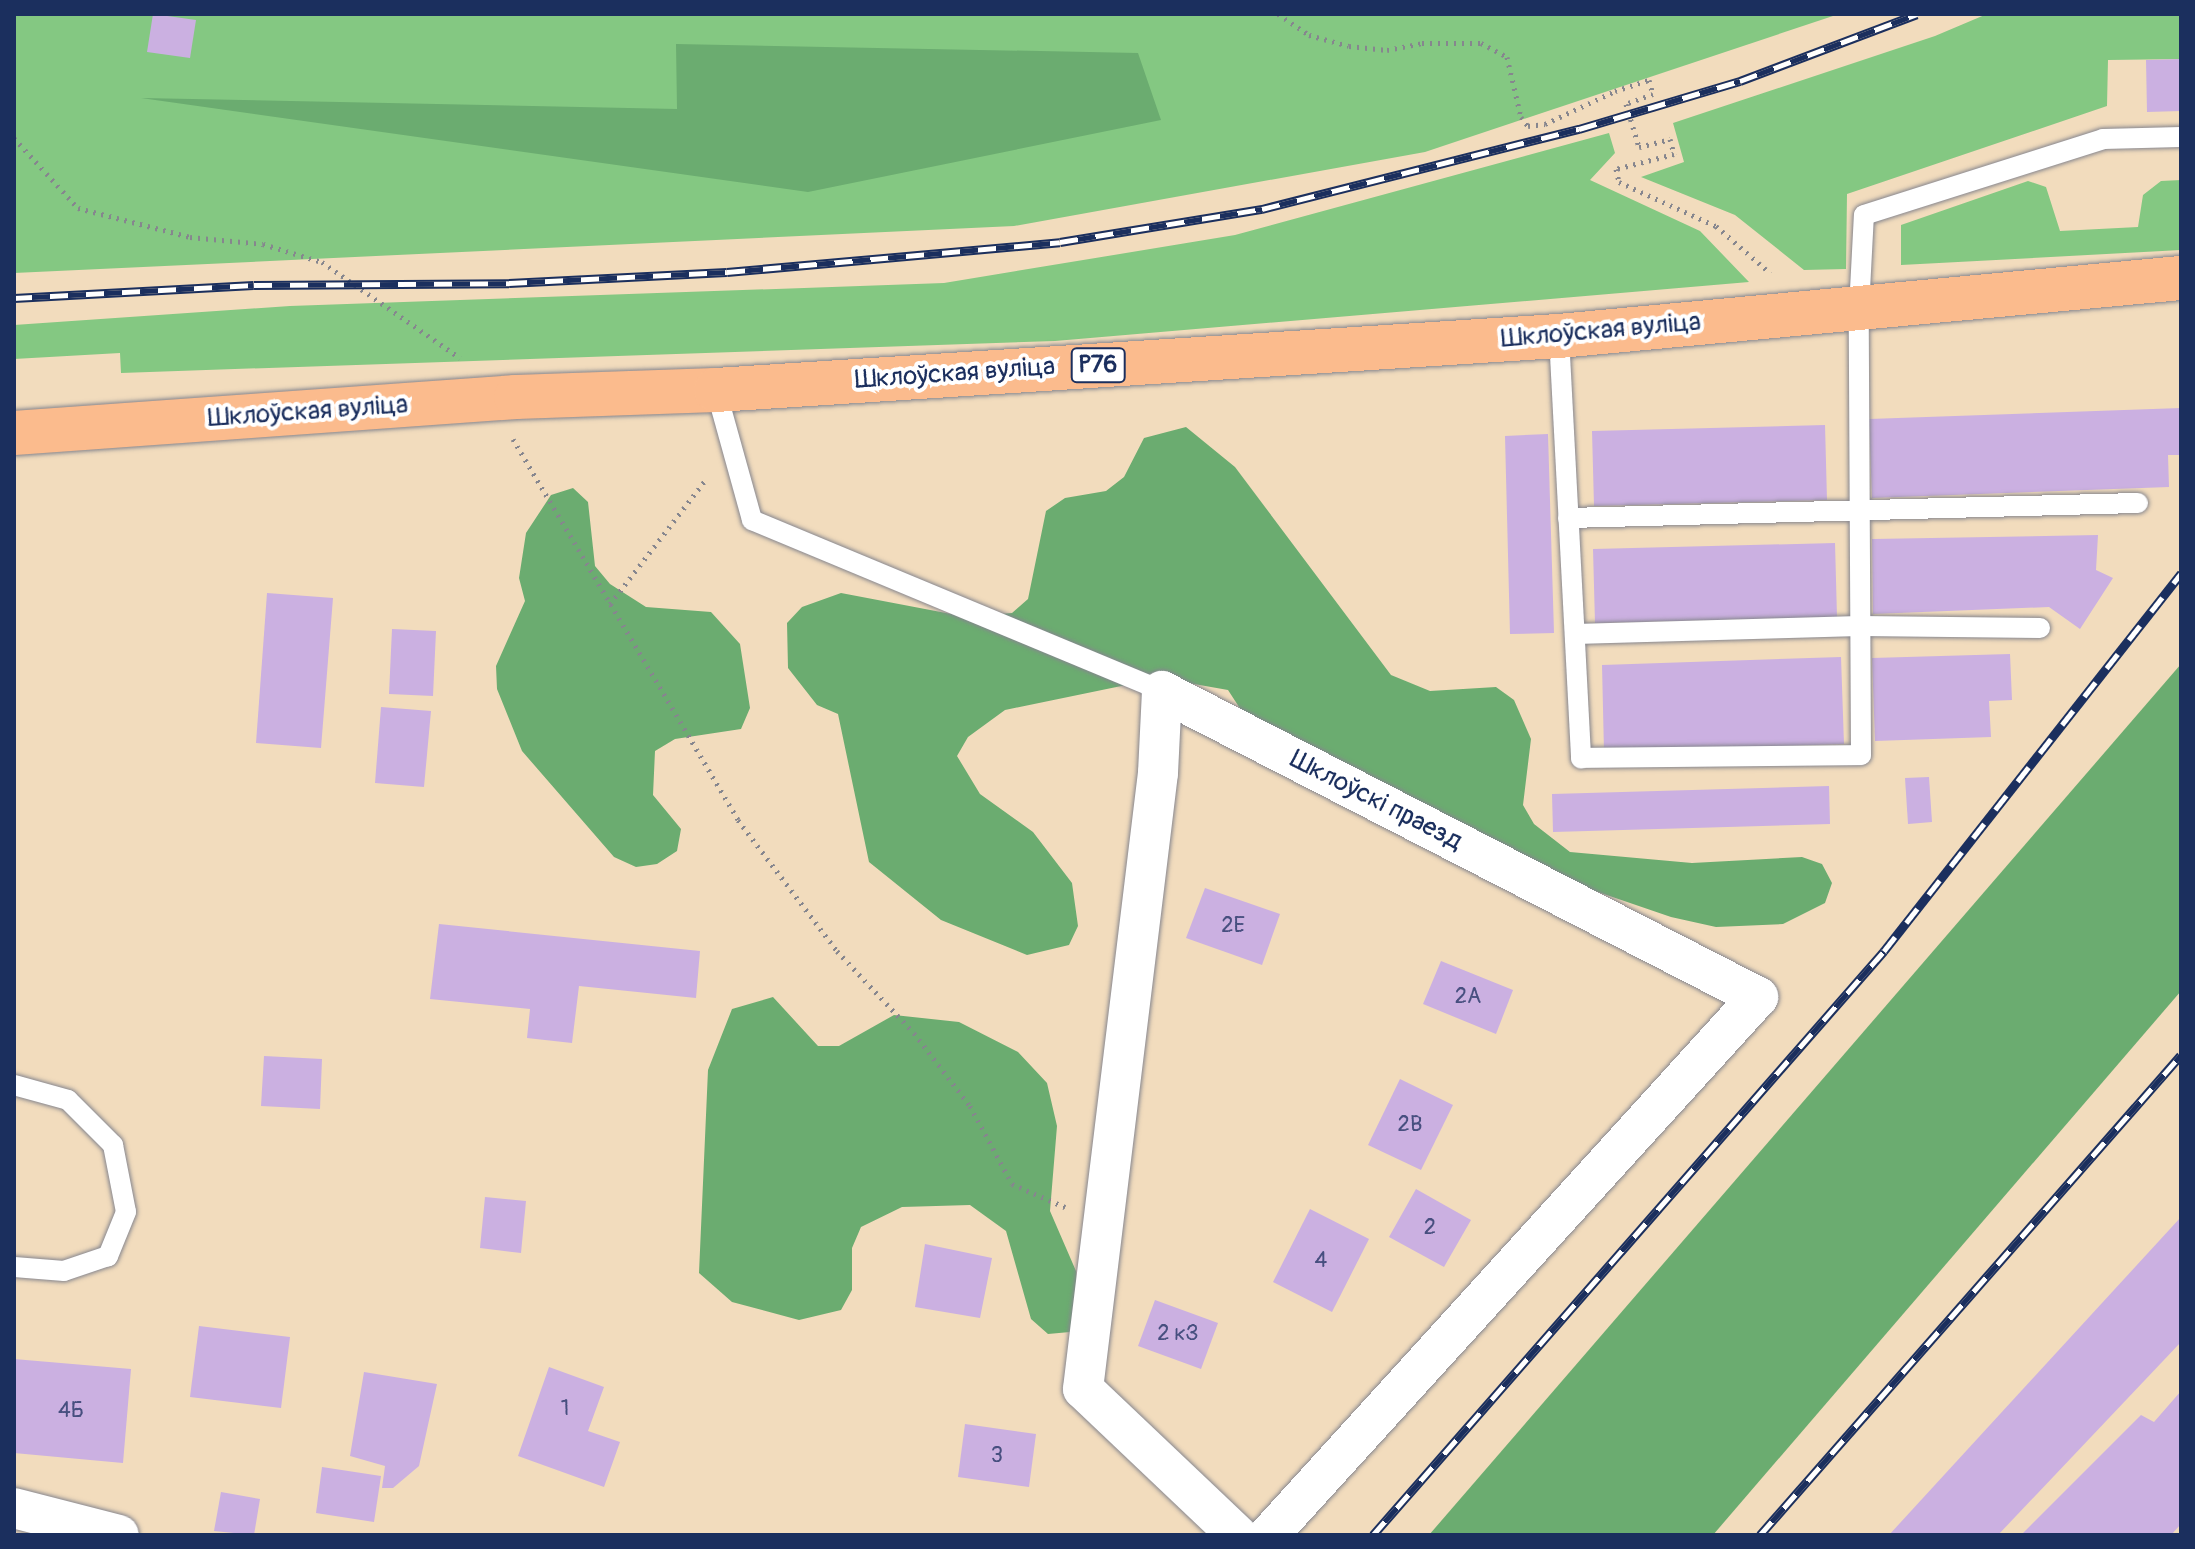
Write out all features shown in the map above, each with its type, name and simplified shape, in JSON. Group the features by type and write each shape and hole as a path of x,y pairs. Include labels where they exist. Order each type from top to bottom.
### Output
{"main road":[{"name":"Шклоўская вуліца","path":"14,433 514,417 716,390 1559,336 2181,278"}],"street":[{"path":"1162,691 1158,773 1083,1389 1237,1535"},
{"name":"Шклоўскі праезд","path":"1162,691 1758,997 1269,1535"},
{"path":"14,1508 119,1535"}],"lane":[{"path":"1559,336 1581,758 1861,755 1859,309 1864,215 2103,139 2181,137"},
{"path":"716,390 752,520 1162,691"},
{"path":"1568,518 2138,503"},
{"path":"1575,634 1860,626 2040,628"},
{"path":"14,1085 68,1100 113,1145 126,1212 108,1256 64,1271 14,1267"}],"path":[{"path":"1278,14 1309,35 1349,46 1387,50 1422,43 1481,43 1507,57 1521,117 1528,126 1545,124 1615,91 1649,80 1653,94 1626,104 1639,147 1670,139 1674,154 1616,169 1619,182 1716,226 1770,273 1787,314"},
{"path":"14,138 78,208 190,237 263,244 322,262 514,417 610,604 738,820 837,951 914,1033 970,1106 1012,1184 1103,1223"},
{"path":"610,604 732,445"}],"green space":[{"path":"14,14 1839,14 1425,152 1014,226 14,273"},
{"path":"1987,14 2181,14 2181,59 2108,60 2107,106 1847,194 1846,269 1804,270 1735,215 1641,177 1684,162 1673,123 1935,36"},
{"path":"676,44 1138,53 1161,120 808,192 141,98 677,109"},
{"path":"1609,133 1615,153 1590,180 1700,231 1749,282 1055,341 121,373 120,353 14,359 14,325 290,306 944,283 1235,235"},
{"path":"2181,180 2181,250 1901,265 1901,225 2028,181 2046,187 2060,231 2138,227 2143,195 2161,181"},
{"path":"1186,427 1235,467 1391,675 1430,691 1496,687 1514,700 1531,739 1523,805 1534,824 1570,852 1692,863 1802,857 1822,864 1832,883 1825,903 1783,924 1716,927 1671,917 1410,828 1254,730 1228,690 1160,678 1005,710 968,737 957,756 980,794 1033,832 1072,883 1078,926 1069,945 1027,955 941,920 869,862 838,714 817,705 788,668 787,623 802,607 841,593 967,617 1012,613 1028,599 1046,511 1065,498 1106,491 1124,477 1144,438"},
{"path":"573,488 588,502 595,566 610,584 646,607 711,612 740,644 750,708 741,729 675,739 655,751 653,795 681,829 677,851 657,864 636,867 614,857 522,751 497,689 496,666 525,601 519,578 526,533 551,495"},
{"path":"2181,664 2181,991 1713,1535 1429,1535"},
{"path":"773,997 818,1046 839,1046 894,1015 959,1022 1018,1052 1047,1083 1057,1126 1050,1211 1076,1271 1080,1312 1070,1332 1048,1334 1031,1319 1006,1231 970,1205 902,1207 861,1227 852,1248 852,1290 841,1310 799,1320 732,1302 699,1273 708,1070 732,1009"}],"building":[{"path":"153,14 196,20 190,58 147,52"},
{"path":"2181,59 2181,111 2147,112 2146,60"},
{"path":"2181,408 2181,455 2168,455 2169,487 1872,498 1869,419"},
{"path":"1825,425 1827,500 1594,506 1592,431"},
{"path":"1548,434 1554,633 1510,634 1505,436"},
{"path":"2098,535 2096,570 2113,578 2080,629 2049,607 1873,614 1872,539"},
{"path":"1835,543 1837,617 1595,623 1593,549"},
{"path":"267,593 333,598 321,748 256,743"},
{"path":"392,629 436,631 433,696 389,694"},
{"path":"2010,654 2012,700 1989,701 1991,737 1875,741 1872,658"},
{"path":"1841,657 1844,744 1604,752 1602,665"},
{"path":"381,707 431,711 424,787 375,783"},
{"path":"1929,777 1932,822 1908,824 1905,778"},
{"path":"1829,786 1830,824 1553,832 1552,794"},
{"path":"1205,888 1280,914 1262,965 1186,938"},
{"path":"439,924 700,951 696,998 579,986 572,1043 527,1038 530,1009 430,999"},
{"path":"1441,961 1513,990 1496,1034 1423,1004"},
{"path":"264,1056 322,1059 320,1109 261,1106"},
{"path":"1400,1079 1453,1105 1421,1170 1368,1145"},
{"path":"1416,1189 1471,1220 1444,1267 1389,1237"},
{"path":"485,1197 526,1201 521,1253 480,1248"},
{"path":"1310,1209 1369,1239 1332,1312 1273,1282"},
{"path":"2181,1217 2181,1342 1998,1535 1889,1535"},
{"path":"925,1244 992,1258 980,1318 915,1307"},
{"path":"1155,1300 1218,1323 1201,1369 1138,1346"},
{"path":"199,1326 290,1337 281,1408 190,1397"},
{"path":"14,1359 131,1369 123,1463 14,1453"},
{"path":"549,1367 604,1387 588,1431 620,1442 604,1487 518,1456"},
{"path":"364,1372 437,1384 419,1466 393,1488 382,1488 385,1466 350,1456"},
{"path":"2181,1391 2181,1524 2171,1535 2021,1535 2141,1415 2154,1422"},
{"path":"965,1424 1036,1434 1029,1487 958,1477"},
{"path":"322,1467 381,1476 374,1522 316,1513"},
{"path":"221,1492 260,1499 254,1535 214,1531"}],"railway":[{"path":"14,298 254,285 509,283 727,272 1060,242 1262,209 1579,129 1740,81 1917,14"},
{"path":"1373,1535 1884,951 2181,573"},
{"path":"1760,1535 2181,1055"}]}
